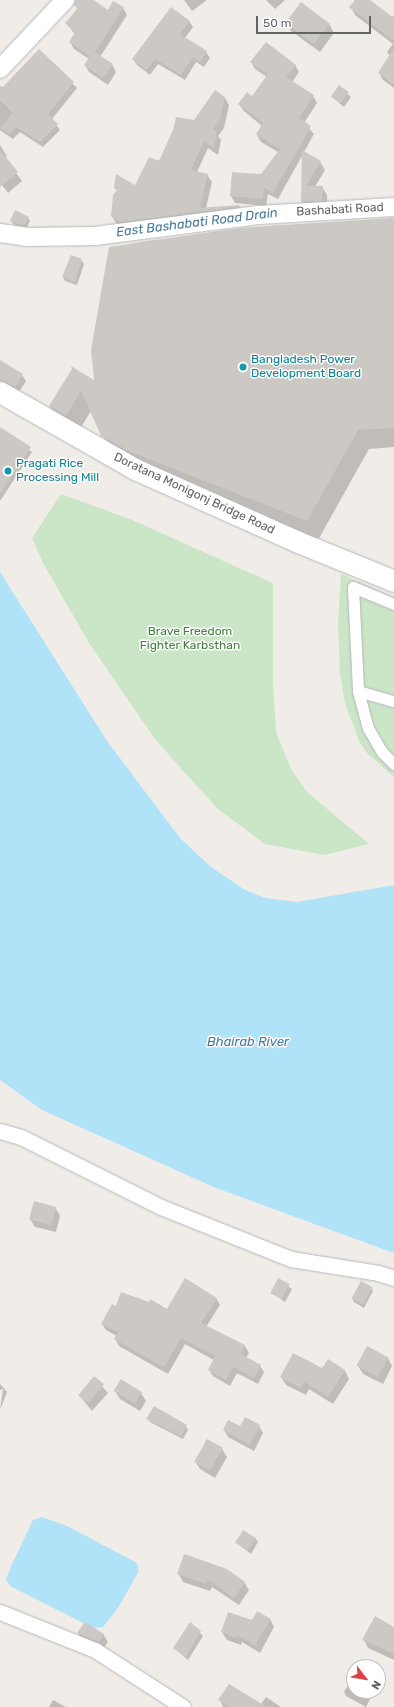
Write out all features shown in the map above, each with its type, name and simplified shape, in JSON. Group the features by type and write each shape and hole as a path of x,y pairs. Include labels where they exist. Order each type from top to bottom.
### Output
{"main road":[{"name":"Doratana Monigonj Bridge Road","path":"0,392 135,469 298,542 394,581"}],"street":[{"path":"0,69 65,0"},
{"name":"Bashabati Road","path":"0,233 27,237 95,236 259,215 394,207"},
{"path":"394,604 353,586 358,691 368,728 382,752 394,764"},
{"path":"358,691 394,701"},
{"path":"0,1131 28,1140 161,1207 291,1259 378,1273 394,1278"},
{"path":"0,1612 95,1650 183,1707"}],"green space":[{"name":"Brave Freedom Fighter Karbsthan","path":"61,494 132,520 273,583 273,684 276,732 291,769 307,792 369,844 324,855 265,844 219,810 184,772 155,739 89,643 44,565 32,538"},
{"path":"341,574 394,597 394,777 367,753 360,743 345,704 340,673 338,625"}],"water":[{"name":"Bhairab River","path":"0,572 107,741 180,838 211,867 245,890 266,898 297,902 394,885 394,1253 216,1188 42,1110 0,1080"},
{"path":"42,1517 67,1526 137,1563 139,1571 118,1608 103,1627 93,1628 10,1586 6,1579 33,1520"}],"building":[{"path":"75,0 94,0 108,10 113,1 124,7 95,52 113,64 103,78 84,65 90,56 69,42 75,32 65,23 78,9 74,5"},
{"path":"355,0 370,0 394,18 394,41 349,7"},
{"path":"301,2 330,24 314,44 285,23"},
{"path":"171,7 190,21 180,34 207,51 200,62 193,57 181,75 155,59 146,70 132,59"},
{"path":"266,42 296,65 286,77 314,95 299,118 311,126 273,193 264,187 263,199 230,196 232,172 261,174 280,149 256,134 263,123 238,104 247,92 252,96 268,74 250,62"},
{"path":"394,48 394,85 378,73"},
{"path":"39,49 74,82 48,114 58,124 40,142 16,127 10,134 0,128 13,113 0,100 0,90"},
{"path":"339,85 349,92 341,103 331,96"},
{"path":"215,90 225,97 220,120 213,129 217,132 214,148 204,141 191,170 208,174 200,208 239,205 239,207 120,222 111,216 113,195 117,190 114,188 116,174 135,185 149,157 159,161 173,130 176,117 194,120"},
{"path":"0,150 18,172 0,187"},
{"path":"302,150 321,161 306,186 323,186 322,201 301,202"},
{"path":"15,210 29,217 24,226 10,221"},
{"name":"Bangladesh Power Development Board","path":"394,218 394,428 358,430 307,521 126,450 101,436 81,390 66,416 49,406 72,369 71,366 94,380 91,350 109,247 240,228"},
{"path":"71,255 82,259 75,282 62,277"},
{"path":"0,360 23,374 15,387 0,380"},
{"name":"Pragati Rice Processing Mill","path":"0,427 31,447 0,494"},
{"path":"34,1201 56,1207 51,1225 29,1219"},
{"path":"185,1278 217,1298 201,1323 245,1345 241,1354 261,1365 254,1378 233,1367 226,1380 208,1370 215,1356 181,1338 164,1367 114,1339 118,1332 101,1324 112,1304 116,1306 121,1292 149,1302 150,1299 167,1309"},
{"path":"278,1278 290,1284 282,1299 270,1293"},
{"path":"361,1281 372,1287 363,1305 351,1298"},
{"path":"367,1346 388,1357 378,1377 357,1365"},
{"path":"293,1353 322,1368 328,1359 345,1370 328,1397 304,1382 301,1388 280,1377"},
{"path":"94,1376 104,1384 88,1404 78,1395"},
{"path":"121,1379 142,1392 135,1404 114,1391"},
{"path":"154,1406 187,1425 181,1436 146,1419"},
{"path":"245,1417 260,1425 250,1445 223,1430 228,1420 240,1426"},
{"path":"207,1439 223,1448 210,1470 194,1462"},
{"path":"243,1530 256,1538 248,1551 235,1543"},
{"path":"184,1554 227,1569 245,1582 234,1598 207,1579 206,1584 177,1574"},
{"path":"257,1611 271,1619 255,1645 237,1635 236,1638 221,1632 228,1612 252,1620"},
{"path":"375,1616 394,1627 394,1654 362,1640"},
{"path":"85,1622 104,1634 99,1642 77,1633"},
{"path":"190,1622 201,1631 186,1657 173,1648"},
{"path":"229,1684 267,1707 229,1707 218,1700"}],"place":[{"name":"Bangladesh Power Development Board","path":"243,367"},
{"name":"Pragati Rice Processing Mill","path":"8,471"}],"water label":[{"name":"East Bashabati Road Drain","path":"197,223"}]}
